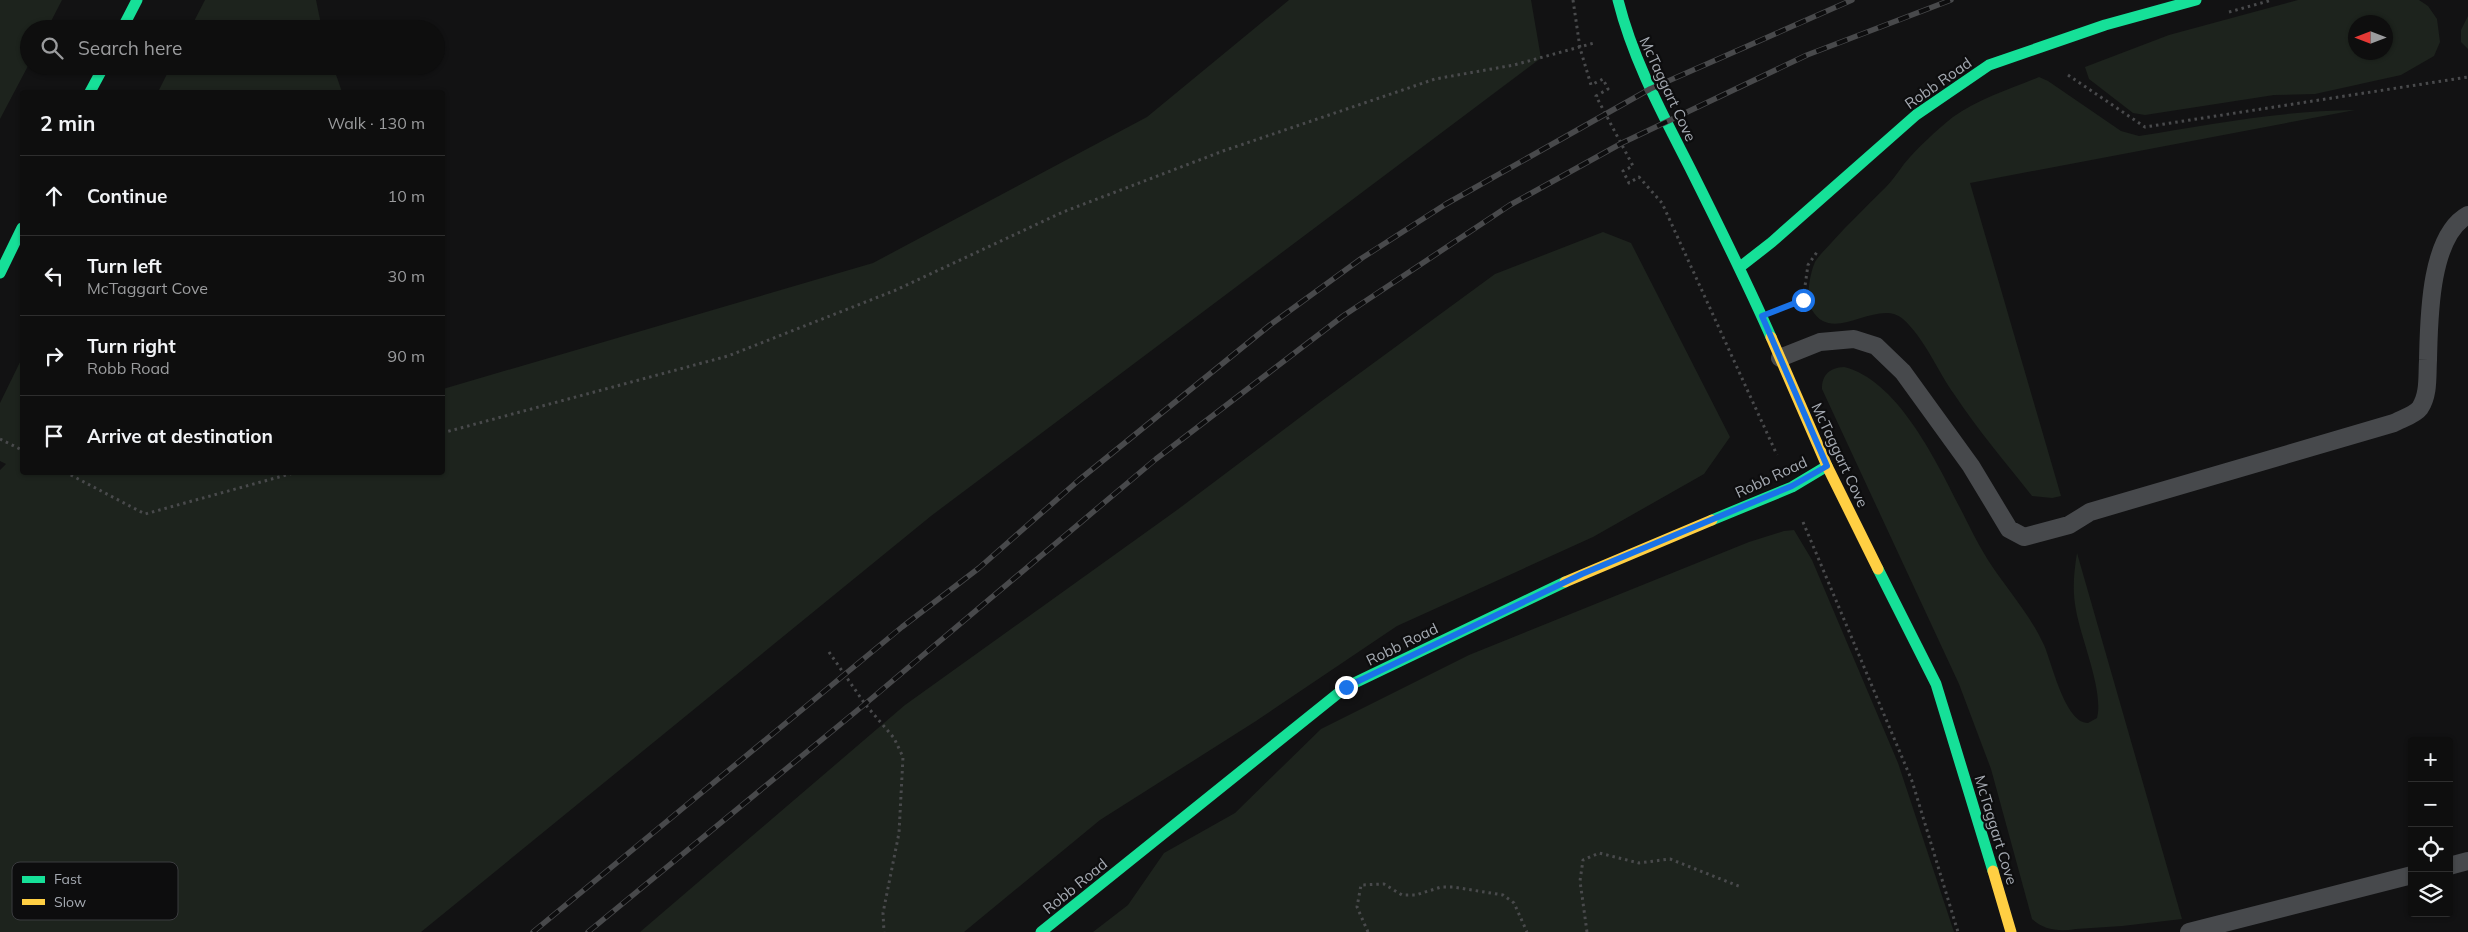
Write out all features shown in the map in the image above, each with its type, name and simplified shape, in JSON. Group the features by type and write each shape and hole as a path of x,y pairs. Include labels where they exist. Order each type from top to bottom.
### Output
{"street":[{"path":"127,20 137,0"},
{"name":"McTaggart Cove","path":"1618,0 1626,31 1665,121 1740,267 1827,466 1936,684 2011,932"},
{"name":"Robb Road","path":"1740,267 1772,242 1916,115 1989,65 2050,42 2196,0"},
{"path":"91,90 99,75"},
{"path":"0,273 20,232"},
{"name":"Robb Road","path":"1041,932 1346,687 1582,574 1792,486 1827,466"}],"lane":[{"path":"1780,358 1820,342 1854,339 1876,346 1903,372 1971,466 2009,528 2024,537 2069,525 2090,512 2394,423 2419,411 2426,396 2430,317 2435,272 2444,242 2462,218 2468,215"},
{"path":"2453,865 2468,861"},
{"path":"2189,932 2408,876"}],"path":[{"path":"1573,0 1580,48 1591,85 1603,80 1608,89 1596,96 1633,166 1623,172 1628,183 1639,177 1662,202 1792,486 1808,536 1912,781 1958,932"},
{"path":"2226,13 2272,0"},
{"path":"445,432 728,356 896,290 1063,212 1223,151 1435,79 1514,64 1580,48 1626,31"},
{"path":"2050,42 2066,74 2144,127 2468,77"},
{"path":"1722,335 1762,316 1803,300 1808,265 1818,251"},
{"path":"0,439 20,449"},
{"path":"71,475 145,514 286,475"},
{"path":"829,652 865,704 894,738 902,757 899,833 883,913 884,932"},
{"path":"1587,932 1580,881 1583,860 1599,853 1639,863 1670,858 1741,887"},
{"path":"1368,932 1357,907 1361,885 1384,884 1402,895 1416,895 1441,887 1453,887 1503,895 1514,903 1527,932"}],"shaded area":[{"path":"0,0 62,0 52,20 20,20 20,75 23,75 0,119"},
{"path":"205,0 316,0 320,20 195,20"},
{"path":"1289,0 1531,0 1541,58 931,516 421,932 0,932 0,470 6,464 0,461 0,403 20,362 20,475 445,475 445,388 873,263 1147,117"},
{"path":"2298,0 2419,0 2428,6 2437,19 2440,42 2434,56 2401,75 2315,94 2274,95 2145,115 2133,113 2089,79 2085,67 2169,35"},
{"path":"2468,16 2468,49 2461,42 2461,30"},
{"path":"166,75 336,75 341,90 159,90"},
{"path":"2039,77 2048,81 2121,131 2139,136 2273,116 2355,110 1970,183 2061,496 2052,498 2032,496 1972,420 1918,336 1903,319 1892,314 1881,313 1843,323 1831,324 1821,320 1812,310 1809,299 1811,273 1815,262 1845,228 1888,185 1927,139 1953,117 1973,105"},
{"path":"1603,232 1631,243 1730,437 1704,474 1593,537 1397,626 1256,721 1100,820 964,932 640,932 905,705 1177,510 1495,274"},
{"path":"1844,367 1867,377 1889,395 1926,444 1982,550 2037,632 2044,645 2066,703 2080,720 2088,723 2097,718 2098,707 2095,680 2075,603 2074,581 2077,553 2182,919 2064,930 2047,928 2032,919 1991,769 1959,684 1822,389 1823,379 1831,370"},
{"path":"1794,530 1812,560 1898,763 1954,932 1093,932 1128,905 1164,853 1235,813 1321,729 1469,655 1749,542 1784,531"}],"railway":[{"path":"533,932 902,627 979,568 1079,480 1270,325 1362,258 1446,204 1650,89 1852,0"},
{"path":"588,932 865,704 1156,459 1343,316 1510,205 1622,143 1807,55 1951,0"}],"traffic: fast":[{"path":"127,20 137,0"},
{"path":"1618,0 1624,22 1649,86 1732,252 1771,337"},
{"path":"1740,267 1772,242 1916,115 1989,65 2105,25 2196,0"},
{"path":"91,90 99,75"},
{"path":"0,273 20,232"},
{"path":"1712,520 1792,487 1827,466"},
{"path":"1878,569 1936,684 1993,871"},
{"path":"1041,932 1346,687 1565,582"}],"traffic: slow":[{"path":"1771,337 1827,466 1878,569"},
{"path":"1565,582 1712,520"},
{"path":"1993,871 2011,932"}],"route":[{"path":"1346,687 1582,574 1792,486 1827,466 1762,316 1803,300"}]}
